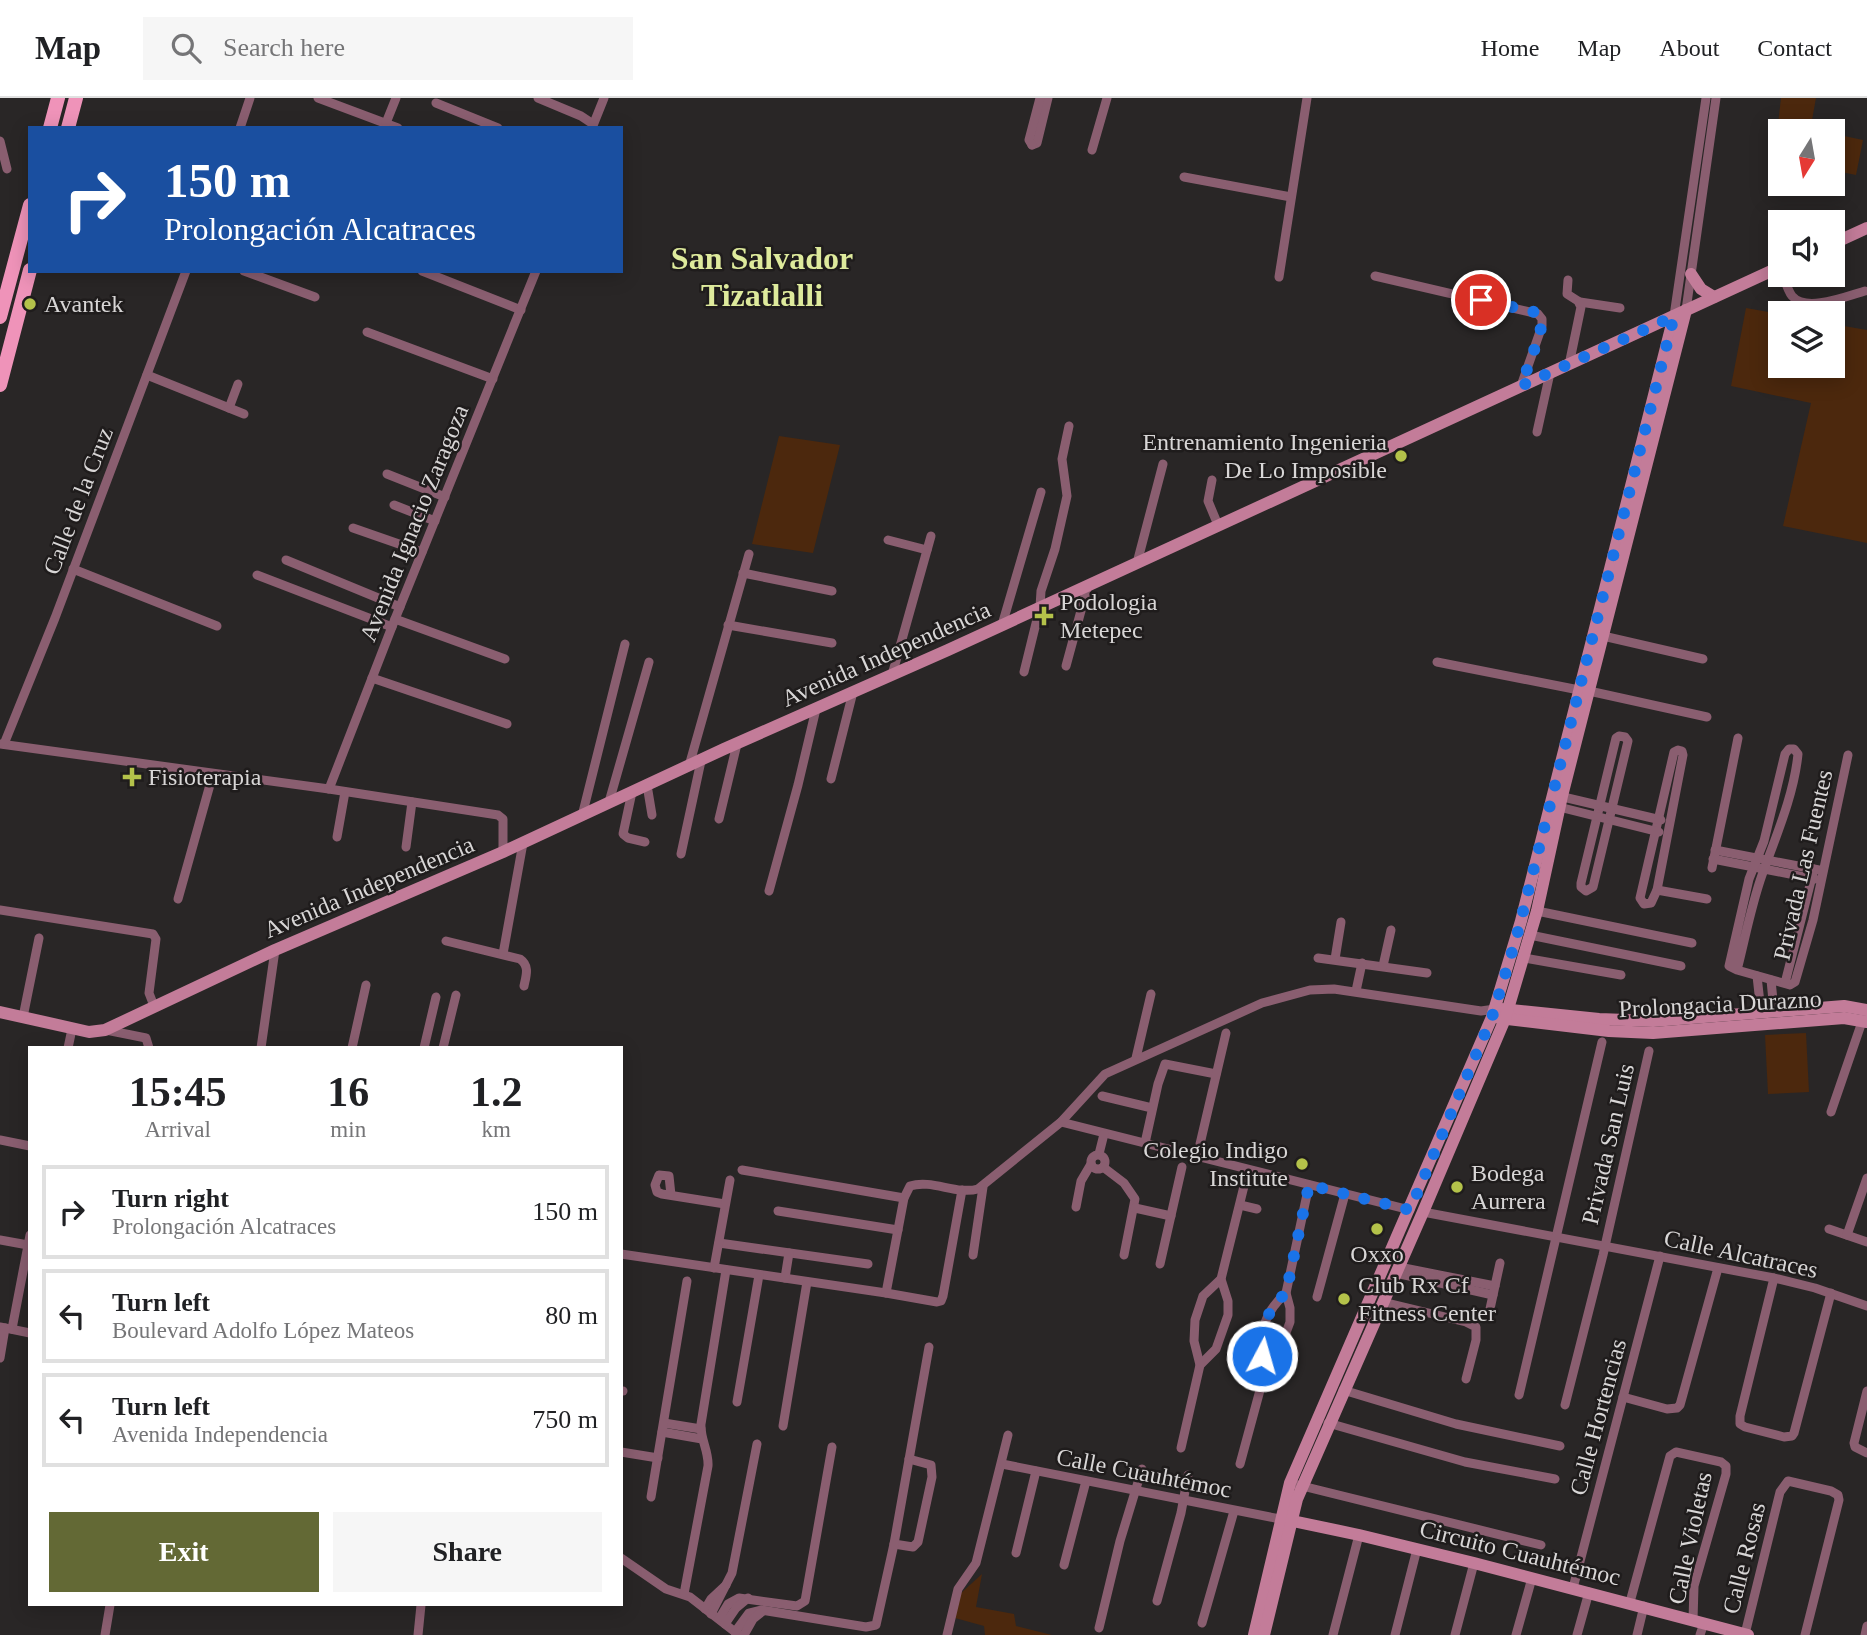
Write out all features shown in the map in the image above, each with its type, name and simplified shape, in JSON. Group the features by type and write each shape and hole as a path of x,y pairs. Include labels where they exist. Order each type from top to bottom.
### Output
{"main road":[{"path":"51,126 58,98"},
{"path":"69,126 76,98"},
{"path":"0,317 28,212"},
{"path":"0,385 29,273"}],"street":[{"path":"241,126 250,98"},
{"path":"318,98 393,126"},
{"path":"386,123 396,98"},
{"path":"538,98 581,116 593,126 604,98"},
{"path":"1040,98 1029,139 1032,145 1037,143 1048,98"},
{"path":"1092,150 1107,98"},
{"path":"1279,276 1307,98"},
{"path":"1584,691 1603,636 1680,313 1706,98"},
{"path":"1254,1635 1296,1484 1416,1211 1496,1013 1524,958 1584,691 1691,274 1717,98"},
{"path":"436,103 493,126"},
{"path":"0,141 7,169"},
{"path":"1184,177 1292,197"},
{"path":"1845,238 1867,228"},
{"name":"Avenida Independencia","path":"0,1012 72,1029 94,1032 104,1030 275,950 503,852 1002,625 1768,272"},
{"name":"Calle de la Cruz","path":"2,744 73,569 185,273"},
{"path":"250,273 316,297"},
{"path":"427,273 521,310"},
{"name":"Avenida Ignacio Zaragoza","path":"329,789 393,623 535,273"},
{"path":"1691,274 1701,289 1714,297"},
{"path":"1375,276 1538,314 1543,322 1521,386"},
{"path":"1568,280 1567,294 1580,302 1620,308"},
{"path":"1788,287 1791,295 1805,303 1815,304 1865,291"},
{"path":"1569,365 1581,309 1580,302"},
{"path":"367,332 493,379"},
{"path":"1537,432 1550,373"},
{"path":"146,376 244,414"},
{"path":"229,408 238,384"},
{"path":"1024,672 1040,607 1041,591 1055,549 1067,496 1062,459 1069,426"},
{"path":"1137,562 1163,464"},
{"path":"387,474 445,496"},
{"path":"1212,480 1208,501 1218,525"},
{"path":"1002,625 1041,492"},
{"path":"394,505 435,521"},
{"path":"354,528 422,552"},
{"path":"892,675 931,536"},
{"path":"888,540 927,550"},
{"path":"681,854 695,763 728,625 749,554"},
{"path":"286,560 400,607"},
{"path":"73,569 216,626"},
{"path":"743,573 832,591"},
{"path":"257,575 505,659"},
{"path":"1066,666 1088,585"},
{"path":"728,625 832,643"},
{"path":"1603,636 1703,659"},
{"path":"582,816 625,643"},
{"path":"609,802 649,662"},
{"path":"1437,662 1707,717"},
{"path":"372,678 507,724"},
{"path":"831,779 853,692"},
{"path":"769,891 816,709"},
{"path":"1623,736 1628,741 1612,808 1593,887 1586,891 1580,885 1616,738 1623,736"},
{"name":"Privada Las Fuentes","path":"1733,969 1787,802 1798,758 1794,749 1789,748 1785,754 1756,862 1713,859 1738,738"},
{"path":"2,744 329,789 500,816 503,820 503,852"},
{"path":"719,819 737,744"},
{"path":"1680,750 1683,755 1670,822 1657,890 1651,902 1644,904 1640,900 1674,752 1680,750"},
{"name":"Privada Las Fuentes","path":"1771,980 1790,984 1848,755"},
{"path":"178,899 213,774"},
{"path":"647,785 652,815"},
{"path":"337,837 345,792"},
{"path":"632,792 623,834 645,842"},
{"path":"1558,799 1599,811 1609,821 1667,835"},
{"path":"1496,1013 1558,799"},
{"path":"1775,799 1787,802"},
{"path":"405,847 412,802"},
{"path":"1599,811 1612,808 1670,822"},
{"path":"503,954 523,843"},
{"path":"1767,1012 1771,980 1733,969 1756,862 1818,875"},
{"path":"1657,890 1707,900"},
{"path":"0,910 153,934 156,939 149,993 155,1006"},
{"path":"1536,911 1692,943"},
{"path":"1335,959 1340,922"},
{"path":"1383,966 1391,930"},
{"path":"1530,935 1681,966"},
{"path":"23,1017 39,938"},
{"path":"446,941 520,959 525,963 527,971 524,986"},
{"path":"261,1046 275,950"},
{"path":"1318,957 1427,973"},
{"path":"1524,958 1621,975"},
{"path":"1356,991 1362,963"},
{"path":"1758,976 1767,1012"},
{"path":"352,1046 366,985"},
{"path":"886,1293 904,1198 910,1186 920,1184 973,1191 983,1186 1061,1122 1098,1080 1136,1058 1262,1003 1310,990 1356,991 1496,1013"},
{"path":"1136,1058 1151,994"},
{"path":"443,1046 456,995"},
{"path":"424,1046 436,997"},
{"name":"Prolongacia Durazno","path":"1496,1013 1609,1031 1767,1012 1843,1006 1866,1014"},
{"path":"1831,1112 1866,1014"},
{"name":"Prolongacia Durazno","path":"1653,1027 1844,1018 1866,1014"},
{"path":"68,1046 72,1029"},
{"path":"104,1030 146,1038 148,1046"},
{"path":"1199,1144 1226,1033"},
{"path":"1519,1395 1602,1042"},
{"name":"Privada San Luis","path":"1605,1245 1649,1051"},
{"path":"1144,1143 1165,1064 1216,1074"},
{"path":"1102,1096 1152,1108"},
{"name":"Calle Alcatraces","path":"1061,1122 1416,1211 1774,1278 1867,1306"},
{"path":"1099,1154 1104,1133"},
{"path":"0,1140 28,1146"},
{"path":"1076,1207 1081,1181 1092,1157 1099,1154"},
{"path":"1099,1154 1105,1161 1103,1167"},
{"path":"1091,1164 1097,1169 1103,1167"},
{"path":"1103,1167 1133,1194 1135,1208 1125,1255"},
{"path":"1160,1264 1182,1167"},
{"path":"742,1170 904,1198"},
{"path":"1181,1448 1200,1365 1194,1341 1195,1320 1203,1297 1221,1279 1248,1170"},
{"path":"1847,1235 1867,1178"},
{"path":"714,1268 730,1180"},
{"path":"1240,1464 1266,1368 1278,1354 1290,1322 1286,1293 1309,1185"},
{"path":"973,1255 983,1186"},
{"path":"623,1254 933,1302 941,1301 962,1190"},
{"path":"1317,1297 1345,1194"},
{"path":"671,1195 725,1204"},
{"path":"1240,1205 1257,1209"},
{"path":"1135,1208 1171,1216"},
{"path":"1296,1484 1328,1423 1383,1302 1397,1270 1416,1211"},
{"path":"778,1212 898,1230"},
{"path":"1829,1229 1867,1241"},
{"path":"0,1240 28,1245 0,1358"},
{"path":"719,1243 869,1264"},
{"path":"1564,1405 1605,1245"},
{"path":"785,1278 789,1253"},
{"name":"Calle Hortencias","path":"1573,1588 1660,1256"},
{"path":"1488,1318 1500,1263"},
{"path":"1623,1397 1667,1409 1680,1405 1718,1268"},
{"path":"684,1594 708,1466 707,1451 701,1434 726,1270"},
{"path":"1397,1270 1494,1290"},
{"path":"737,1402 759,1275"},
{"path":"1774,1278 1740,1416 1740,1424 1745,1427 1784,1437 1794,1433 1831,1293"},
{"path":"1200,1365 1216,1349 1228,1315 1228,1301 1221,1279"},
{"path":"651,1497 687,1281"},
{"path":"783,1426 807,1282"},
{"path":"1266,1368 1260,1345 1262,1331 1274,1303 1286,1293"},
{"path":"1383,1302 1466,1322 1476,1327 1476,1340 1466,1379"},
{"path":"6,1328 28,1333"},
{"path":"623,1559 666,1589 684,1594 739,1634 749,1614 756,1610 872,1627 877,1622 894,1544 929,1347"},
{"path":"1343,1390 1456,1424 1560,1446"},
{"path":"1867,1391 1854,1443 1855,1447 1867,1453"},
{"path":"1328,1423 1465,1462 1555,1479"},
{"path":"663,1428 701,1434"},
{"path":"947,1635 958,1589 976,1563 1008,1435"},
{"path":"715,1617 716,1594 727,1584 734,1567 757,1444"},
{"path":"715,1617 731,1601 739,1598 797,1606 805,1601 832,1447"},
{"path":"623,1452 658,1458"},
{"name":"Calle Violetas","path":"1630,1602 1670,1456 1676,1452 1721,1462 1726,1466 1727,1474 1694,1586 1699,1626"},
{"path":"894,1544 909,1547 917,1545 932,1477 931,1465 909,1459"},
{"name":"Calle Cuauhtémoc","path":"1002,1464 1285,1520"},
{"path":"1099,1628 1120,1541 1142,1469"},
{"path":"1016,1553 1036,1471"},
{"path":"1157,1601 1184,1501 1188,1475"},
{"path":"1064,1565 1086,1481"},
{"name":"Calle Rosas","path":"1746,1635 1780,1492 1788,1481 1831,1490 1838,1495 1839,1500 1805,1635"},
{"path":"1296,1484 1541,1545"},
{"path":"1202,1623 1234,1511"},
{"path":"1264,1635 1285,1520"},
{"name":"Circuito Cuauhtémoc","path":"1285,1520 1474,1563 1630,1602 1699,1626 1746,1635"},
{"path":"1333,1635 1359,1535"},
{"path":"1395,1635 1417,1549"},
{"path":"1455,1635 1474,1563"},
{"path":"1517,1635 1532,1578"},
{"path":"1577,1635 1589,1592"},
{"path":"105,1635 110,1606"},
{"path":"418,1635 421,1606"},
{"path":"1637,1635 1644,1606"},
{"path":"1865,1635 1867,1626"}],"shaded area":[{"path":"1781,98 1816,98 1812,119 1779,119"},
{"path":"1845,136 1863,140 1856,175 1845,173"},
{"path":"1746,308 1768,312 1768,378 1845,378 1845,326 1867,330 1867,543 1783,526 1811,403 1731,386"},
{"path":"779,436 840,445 813,553 752,544"},
{"path":"1806,1033 1809,1092 1768,1094 1765,1035"},
{"path":"982,1574 976,1607 1014,1614 1016,1626 1052,1635 985,1635 984,1626 955,1618 960,1594"}],"place":[{"name":"Avantek","path":"30,304"},
{"name":"Entrenamiento Ingenieria De Lo Imposible","path":"1401,456"},
{"name":"Podologia Metepec","path":"1044,616"},
{"name":"Fisioterapia","path":"132,777"},
{"name":"Colegio Indigo Institute","path":"1302,1164"},
{"name":"Bodega Aurrera","path":"1457,1187"},
{"name":"Oxxo","path":"1377,1229"},
{"name":"Club Rx Cf Fitness Center","path":"1344,1299"}],"district":[{"name":"San Salvador Tizatlalli","path":"762,276"}],"route":[{"path":"1262,1356 1262,1331 1274,1303 1286,1293 1309,1185 1410,1210 1492,1017 1516,939 1674,316 1521,386 1540,334 1542,319 1534,312 1481,300"}]}
